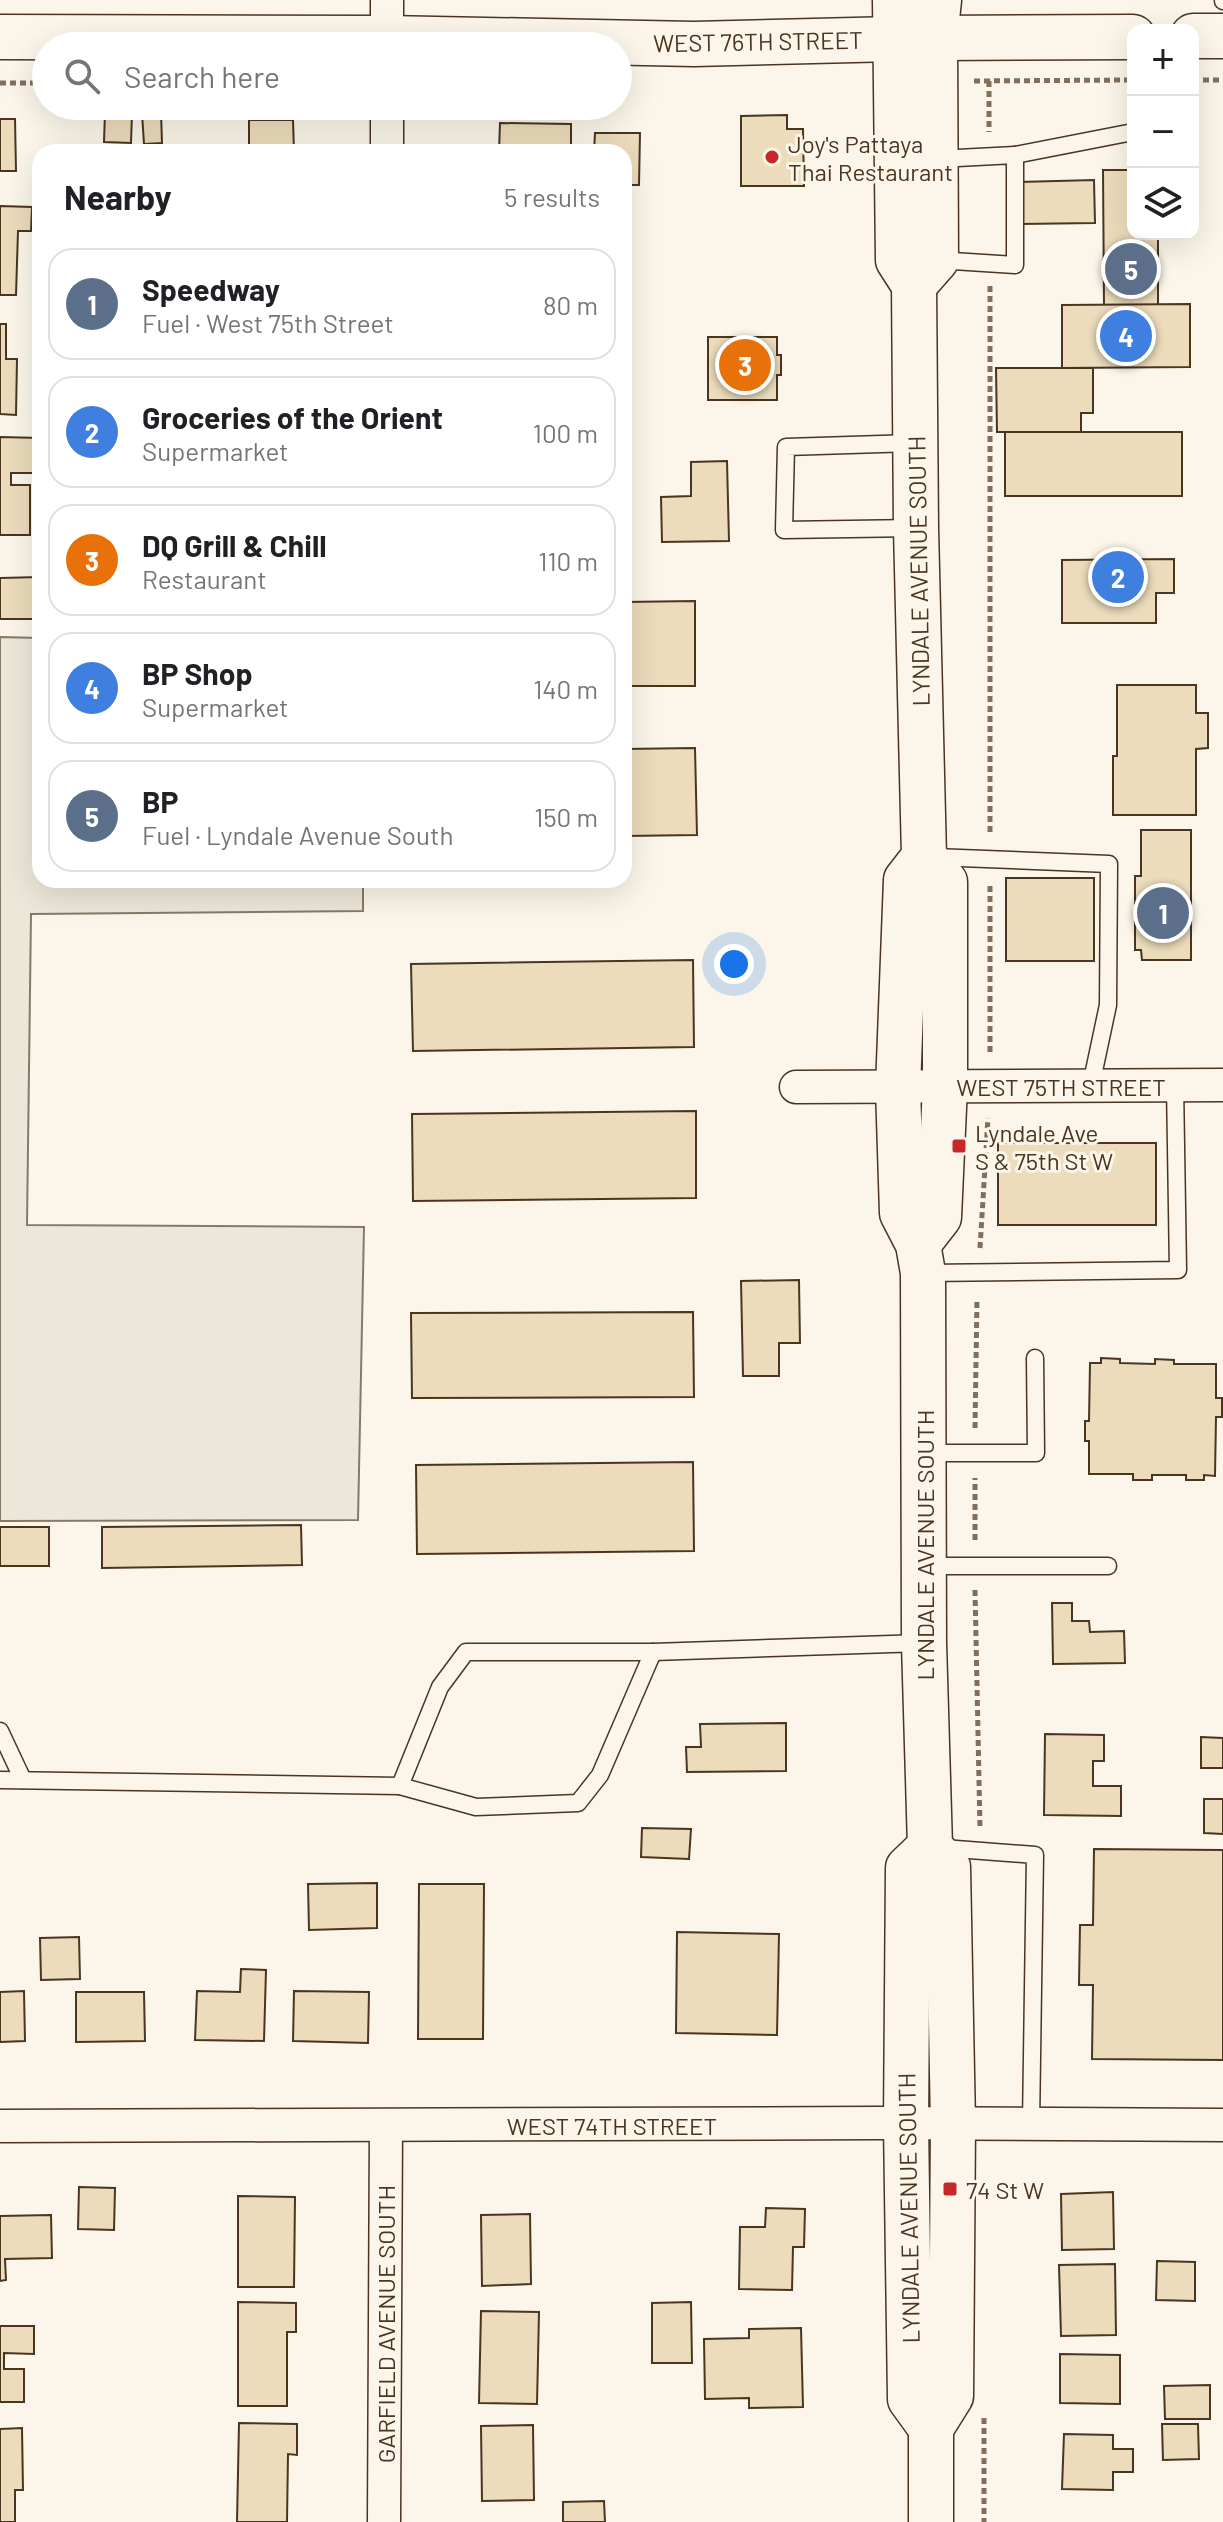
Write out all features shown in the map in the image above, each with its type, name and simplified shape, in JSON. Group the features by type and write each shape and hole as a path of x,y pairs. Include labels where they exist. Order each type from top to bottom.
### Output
{"main road":[{"name":"WEST 76TH STREET","path":"632,41 694,44 916,19 1127,37"},
{"name":"LYNDALE AVENUE SOUTH","path":"916,19 935,160 915,443 924,857 906,880 898,1088 902,1213 921,1258 924,1643 930,1847 948,1867 953,2124 951,2396 931,2428 910,2399 906,2123 908,1868 930,1847"},
{"name":"LYNDALE AVENUE SOUTH","path":"916,19 898,260 925,273"},
{"name":"WEST 76TH STREET","path":"215,32 387,28 464,32"},
{"name":"WEST 76TH STREET","path":"0,37 32,36"},
{"path":"1199,36 1223,36"},
{"path":"921,1258 939,1217 945,1086 945,882 924,857"},
{"path":"931,2428 931,2522"}],"street":[{"path":"387,120 387,144"},
{"name":"WEST 75TH STREET","path":"796,1087 1223,1085"},
{"name":"WEST 74TH STREET","path":"0,2126 1223,2125"},
{"name":"GARFIELD AVENUE SOUTH","path":"384,2522 386,2126"}],"lane":[{"path":"935,160 1015,155 1127,133"},
{"path":"925,273 989,263 1015,265 1015,155"},
{"path":"915,443 786,447 784,530 916,528"},
{"path":"924,857 1109,864 1108,1005 1091,1085"},
{"path":"921,1258 979,1273 1178,1270 1175,1085"},
{"path":"924,1453 1036,1453 1035,1358"},
{"path":"924,1566 1108,1566"},
{"path":"400,1786 440,1687 466,1652 653,1652 924,1643"},
{"path":"0,1780 400,1786 476,1807 578,1803 600,1775 653,1652"},
{"path":"0,1731 23,1780"},
{"path":"930,1847 1035,1855 1031,2124"}],"path":[{"path":"989,157 989,81 1127,80"},
{"path":"1199,80 1223,80"},
{"path":"0,83 32,83"},
{"path":"989,263 990,1052"},
{"path":"981,1851 975,1566 976,1328 987,1123"}],"shaded area":[{"path":"0,637 32,638 32,888 363,888 363,911 31,914 27,1225 364,1227 358,1520 0,1521"}],"building":[{"name":"Joy's Pattaya Thai Restaurant","path":"787,115 787,129 803,129 804,186 741,186 741,116"},
{"path":"0,119 15,119 16,171 0,171"},
{"path":"105,120 132,120 131,143 104,142"},
{"path":"142,120 161,120 162,143 144,144"},
{"path":"249,120 293,120 294,144 249,144"},
{"path":"500,123 571,124 571,144 499,144"},
{"path":"595,133 640,133 639,185 632,185 632,144 594,144"},
{"path":"1103,170 1127,170 1127,240 1158,240 1158,305 1104,305"},
{"path":"1094,180 1095,223 1020,224 1019,182"},
{"path":"0,206 32,207 31,231 18,231 16,295 0,295"},
{"path":"1190,304 1190,367 1062,368 1062,305"},
{"path":"0,324 6,324 6,359 17,359 16,415 0,414"},
{"path":"708,337 777,337 781,375 777,375 777,400 708,400"},
{"path":"996,368 1093,368 1093,413 1081,413 1081,432 997,432"},
{"path":"1005,432 1182,432 1182,496 1005,496"},
{"path":"0,437 32,438 32,473 11,473 11,485 30,485 30,535 0,535"},
{"path":"727,461 729,541 662,542 661,497 691,496 691,462"},
{"path":"1174,559 1174,593 1156,593 1156,623 1062,623 1062,560"},
{"path":"32,577 32,619 0,619 0,578"},
{"path":"695,601 695,686 632,686 632,602"},
{"path":"1117,685 1196,685 1196,713 1208,713 1208,748 1196,749 1196,815 1113,815"},
{"path":"695,748 697,835 632,836 632,749"},
{"path":"1141,830 1191,830 1191,960 1142,960 1141,950 1135,950 1135,876 1141,876"},
{"path":"1006,878 1094,878 1094,961 1006,961"},
{"path":"693,960 694,1047 413,1051 411,964"},
{"path":"696,1111 696,1198 413,1201 412,1114"},
{"path":"998,1143 1156,1143 1156,1225 998,1225"},
{"path":"799,1280 800,1343 779,1343 779,1376 743,1376 741,1281"},
{"path":"693,1312 694,1397 412,1398 411,1313"},
{"path":"1101,1358 1120,1359 1120,1363 1155,1364 1155,1359 1174,1360 1174,1364 1216,1364 1216,1398 1222,1398 1222,1417 1216,1417 1215,1476 1204,1475 1204,1480 1186,1480 1186,1475 1152,1475 1152,1480 1133,1480 1133,1474 1089,1474 1089,1441 1085,1441 1085,1421 1089,1421 1090,1363 1101,1363"},
{"path":"693,1462 694,1551 417,1554 416,1465"},
{"path":"301,1525 302,1565 102,1568 102,1527"},
{"path":"0,1527 49,1527 49,1566 0,1566"},
{"path":"1052,1603 1072,1603 1072,1621 1089,1621 1090,1632 1124,1631 1125,1663 1053,1664"},
{"path":"786,1723 786,1771 687,1772 686,1747 701,1747 700,1724"},
{"path":"1045,1734 1104,1735 1104,1761 1093,1761 1093,1786 1121,1786 1121,1816 1044,1815"},
{"path":"1201,1737 1223,1738 1223,1768 1201,1768"},
{"path":"1204,1799 1223,1799 1223,1834 1204,1833"},
{"path":"642,1828 691,1829 689,1859 641,1857"},
{"path":"1094,1849 1223,1850 1223,2060 1092,2059 1093,1985 1079,1985 1080,1925 1093,1925"},
{"path":"377,1883 377,1928 309,1930 308,1884"},
{"path":"419,1884 484,1884 483,2039 418,2039"},
{"path":"677,1932 779,1934 777,2035 676,2033"},
{"path":"79,1937 80,1979 41,1980 40,1938"},
{"path":"241,1969 266,1970 264,2041 195,2040 197,1991 240,1992"},
{"path":"24,1991 25,2041 0,2042 0,1992"},
{"path":"294,1991 369,1992 368,2043 293,2041"},
{"path":"76,1992 144,1992 145,2041 76,2042"},
{"path":"79,2187 115,2188 114,2230 78,2229"},
{"path":"1113,2192 1114,2249 1062,2250 1061,2194"},
{"path":"238,2196 295,2197 294,2287 238,2287"},
{"path":"766,2208 805,2209 804,2247 793,2247 792,2290 739,2289 740,2227 765,2227"},
{"path":"530,2214 531,2284 482,2286 481,2215"},
{"path":"51,2215 52,2258 5,2259 6,2280 0,2281 0,2216"},
{"path":"1157,2261 1195,2262 1195,2301 1156,2300"},
{"path":"1115,2264 1116,2335 1061,2336 1059,2265"},
{"path":"238,2302 296,2303 296,2332 287,2332 287,2406 238,2406"},
{"path":"691,2302 692,2363 652,2363 652,2303"},
{"path":"481,2311 539,2312 537,2404 479,2403"},
{"path":"0,2326 34,2326 34,2354 4,2353 4,2369 24,2369 24,2402 0,2402"},
{"path":"801,2328 803,2407 749,2408 749,2398 705,2399 704,2339 749,2338 749,2329"},
{"path":"1060,2354 1120,2355 1120,2404 1060,2403"},
{"path":"1210,2385 1210,2419 1165,2419 1164,2386"},
{"path":"239,2423 297,2424 297,2455 288,2454 287,2522 237,2522"},
{"path":"1162,2424 1198,2424 1199,2459 1163,2460"},
{"path":"533,2425 534,2500 482,2501 481,2426"},
{"path":"22,2428 23,2490 15,2490 15,2522 0,2522 0,2429"},
{"path":"1064,2434 1113,2435 1113,2449 1133,2449 1133,2472 1113,2472 1113,2490 1062,2489"},
{"path":"604,2501 605,2522 563,2522 563,2502"}],"place":[{"name":"Joy's Pattaya Thai Restaurant","path":"772,157"},
{"name":"BP","path":"1131,269"},
{"name":"BP Shop","path":"1126,336"},
{"name":"DQ Grill & Chill","path":"745,365"},
{"name":"Groceries of the Orient","path":"1118,577"},
{"name":"Speedway","path":"1163,913"},
{"name":"Lyndale Ave S & 75th St W","path":"959,1146"},
{"name":"74 St W","path":"950,2189"}]}
